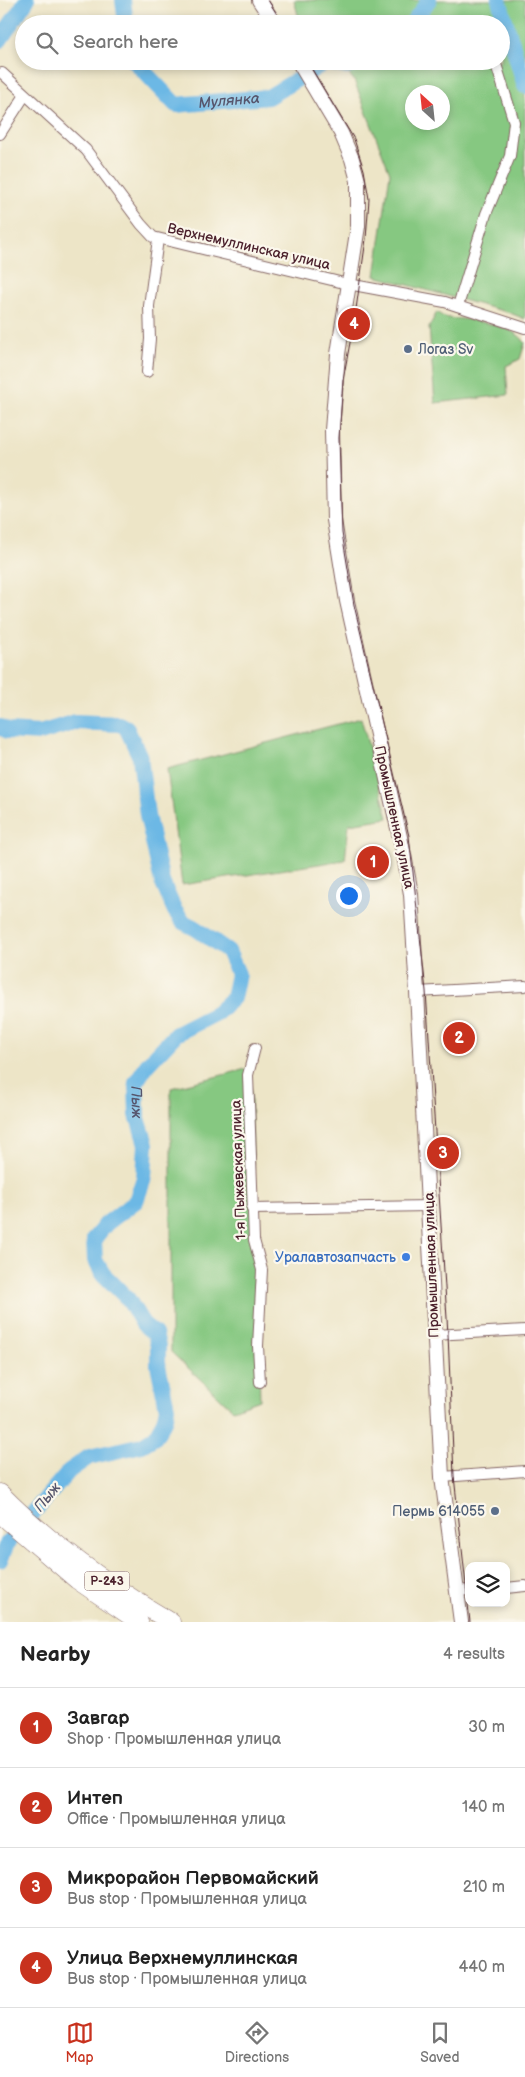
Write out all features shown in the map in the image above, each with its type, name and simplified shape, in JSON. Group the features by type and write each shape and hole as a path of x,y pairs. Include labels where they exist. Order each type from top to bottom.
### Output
{"highway":[{"name":"Р-243","path":"1,1501 42,1541 77,1580 139,1622"},
{"name":"Р-243","path":"42,1541 74,1558 136,1602 171,1622"}],"street":[{"path":"259,0 269,15"},
{"name":"Промышленная улица","path":"304,70 341,133 352,159 358,181 358,226 338,354 332,430 334,520 347,601 404,855 410,894 429,1206 442,1477 463,1591 461,1622"},
{"path":"458,306 486,214 510,156 514,122 498,70"},
{"name":"Верхнемуллинская улица","path":"2,73 86,150 141,224 153,237 348,284 428,298 525,328"},
{"path":"0,134 25,95"},
{"path":"147,372 150,339 149,306 158,239"},
{"path":"417,992 525,986"},
{"name":"1-я Пыжевская улица","path":"255,1048 248,1075 254,1240 262,1270 258,1346 260,1382"},
{"path":"252,1209 429,1206"},
{"path":"434,1335 525,1330"},
{"path":"442,1477 525,1471"},
{"path":"510,1588 525,1586"}],"green space":[{"path":"294,0 525,0 525,319 510,313 375,276 390,173 354,80 345,70 510,70 510,15 298,15"},
{"path":"437,312 446,317 498,326 521,337 525,343 520,359 506,366 508,395 435,403 429,327"},
{"path":"361,718 388,818 349,824 345,860 182,885 167,769"},
{"path":"250,1068 260,1400 233,1410 171,1352 171,1088"}],"waterway":[{"name":"Пыж","path":"17,15 27,0"},
{"name":"Мулянка","path":"123,0 125,15"},
{"name":"Мулянка","path":"418,15 429,0"},
{"name":"Мулянка","path":"499,0 504,15"},
{"name":"Пыж","path":"0,40 15,18"},
{"name":"Мулянка","path":"510,36 525,86"},
{"name":"Мулянка","path":"143,70 176,105 268,97 313,70"},
{"name":"Пыж","path":"0,727 8,731 40,733 76,722 119,724 126,727 140,757 147,815 162,882 175,911 183,922 228,951 238,974 233,998 217,1013 176,1034 147,1065 136,1082 137,1115 146,1144 144,1178 136,1201 106,1224 94,1239 95,1260 103,1274 128,1299 143,1324 155,1334 158,1346 158,1365 167,1408 164,1421 155,1437 142,1445 89,1457 69,1471 7,1544 0,1560"}],"tram line":[{"path":"268,0 277,15"},
{"path":"312,70 354,139 364,170 369,199 366,239 355,316 343,380 339,438 342,533 354,605 409,836 426,991 448,1334 454,1476 470,1622"}],"place":[{"name":"Улица Верхнемуллинская","path":"354,324"},
{"name":"Логаз Sv","path":"408,349"},
{"name":"Завгар","path":"373,862"},
{"name":"Интеп","path":"459,1038"},
{"name":"Микрорайон Первомайский","path":"443,1153"},
{"name":"Уралавтозапчасть","path":"406,1257"},
{"name":"Пермь 614055","path":"495,1511"}]}
